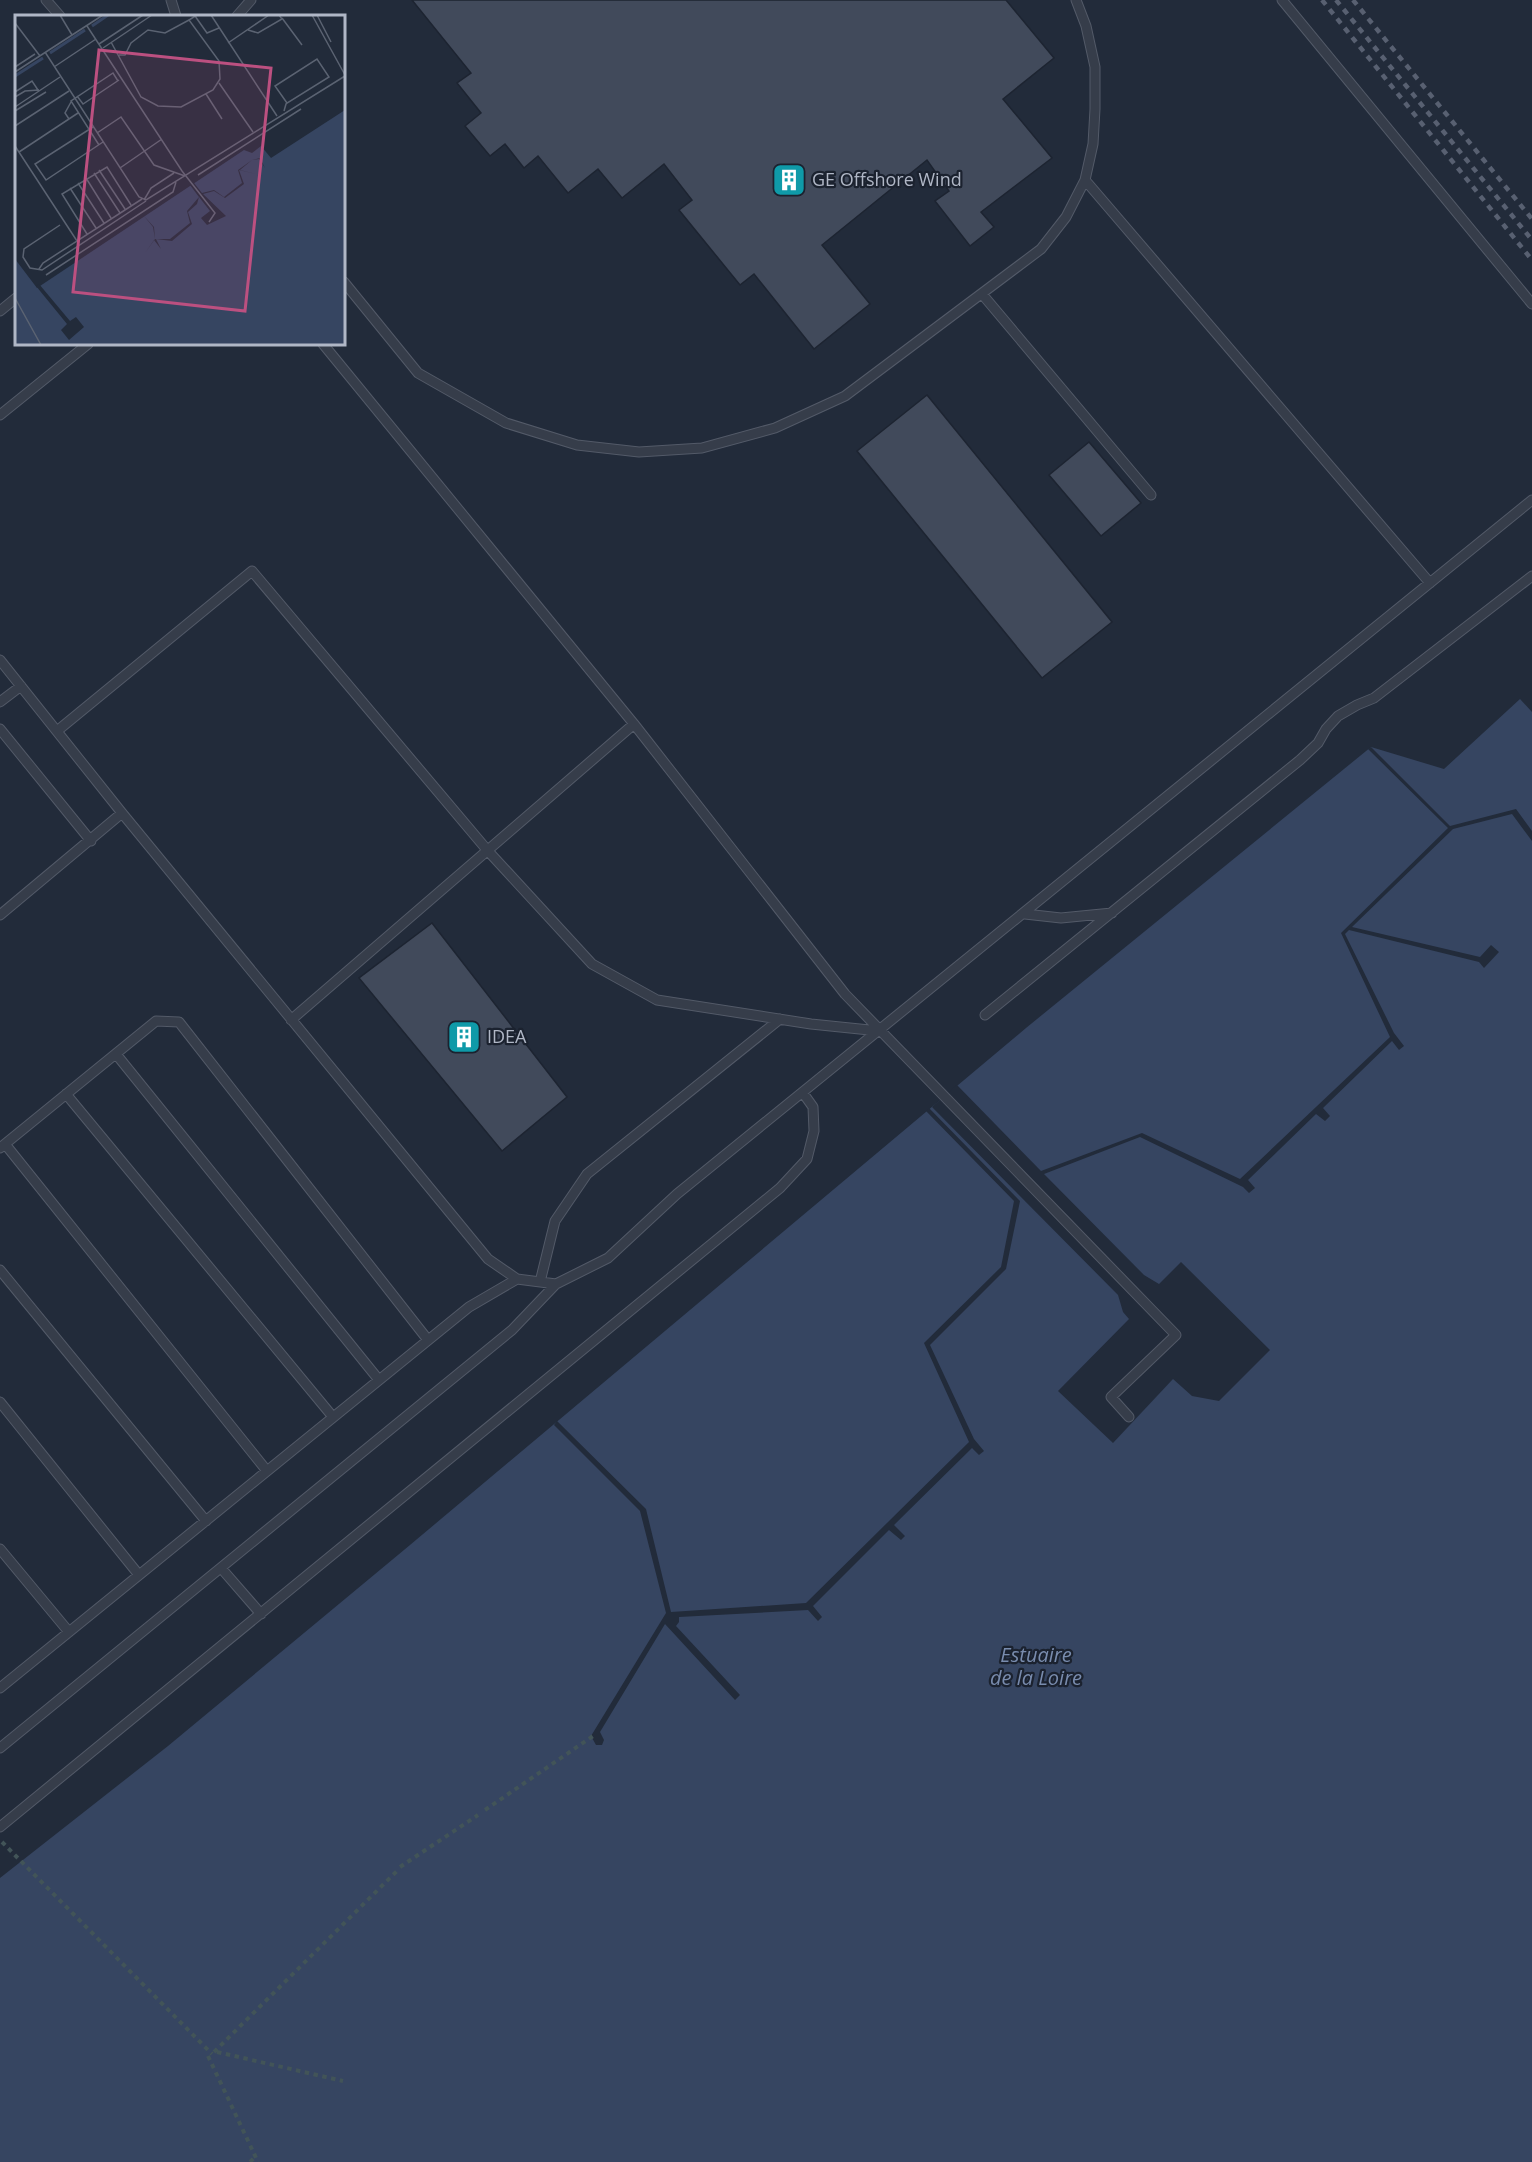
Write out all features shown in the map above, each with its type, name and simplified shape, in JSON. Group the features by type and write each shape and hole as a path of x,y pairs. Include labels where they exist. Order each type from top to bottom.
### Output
{"lane":[{"path":"46,0 59,15"},
{"path":"171,0 176,15"},
{"path":"238,15 251,0"},
{"path":"345,283 418,373 506,423 577,445 639,452 702,448 775,428 845,396 1041,249 1066,217 1085,180 1093,144 1095,67 1086,26 1076,0"},
{"path":"1282,0 1532,304"},
{"path":"1085,180 1430,583"},
{"path":"982,294 1151,495"},
{"path":"0,311 15,299"},
{"path":"0,415 87,345"},
{"path":"324,345 634,724 845,994 1176,1335 1110,1397 1129,1417"},
{"path":"0,1748 512,1330 556,1284 608,1258 677,1194 1025,914 1532,500"},
{"path":"57,731 252,571 488,851 592,964 657,1000 780,1019 879,1031"},
{"path":"985,1015 1300,760 1318,743 1326,729 1338,716 1374,698 1532,576"},
{"path":"0,660 122,813 488,1259 517,1279 556,1284"},
{"path":"0,702 21,686"},
{"path":"291,1020 634,724"},
{"path":"0,729 91,841"},
{"path":"0,915 122,813"},
{"path":"1025,914 1061,918 1112,912"},
{"path":"540,1282 555,1221 587,1174 780,1019"},
{"path":"267,1471 2,1145 156,1021 179,1022 428,1340"},
{"path":"116,1054 379,1380"},
{"path":"0,1827 780,1188 807,1159 814,1131 813,1107 803,1093"},
{"path":"66,1094 333,1418"},
{"path":"0,1270 206,1521"},
{"path":"0,1688 469,1307 517,1279"},
{"path":"0,1402 139,1575"},
{"path":"0,1549 69,1632"},
{"path":"221,1568 261,1614"}],"path":[{"path":"485,1810 593,1736"},
{"path":"213,2054 399,1868 478,1815"},
{"path":"2,1842 213,2054 258,2162"},
{"path":"213,2054 343,2081"},
{"path":"250,2162 255,2156"}],"water":[{"name":"Estuaire de la Loire","path":"1520,699 1532,712 1532,2162 0,2162 0,1878 168,1746 1026,1028 1371,747 1444,769"}],"pier":[{"path":"1371,747 1450,826 1516,809 1532,831 1532,841 1512,814 1453,829 1352,927 1480,957 1491,945 1499,952 1484,968 1479,962 1349,930 1345,934 1394,1033 1404,1046 1399,1050 1392,1041 1323,1108 1330,1116 1325,1121 1316,1114 1248,1180 1255,1188 1249,1193 1243,1187 1140,1137 1044,1174 1144,1275 1159,1284 1181,1262 1270,1350 1219,1401 1192,1396 1173,1379 1113,1443 1058,1391 1129,1319 1123,1312 1118,1295 932,1107 957,1085 1041,1171 1142,1133 1240,1179 1390,1037 1341,933 1448,828 1368,749"},
{"path":"929,1108 1020,1201 1006,1269 930,1345 974,1439 984,1451 979,1455 972,1448 894,1525 905,1536 901,1540 889,1530 813,1606 822,1617 818,1621 808,1610 679,1617 676,1626 740,1695 735,1700 665,1624 600,1732 604,1740 602,1745 596,1745 591,1736 666,1613 640,1511 554,1425 557,1421 646,1509 671,1612 806,1603 969,1442 924,1343 1001,1267 1014,1201 926,1111"}],"building":[{"name":"GE Offshore Wind","path":"412,0 1006,0 1054,58 1003,99 1052,158 981,212 994,227 970,246 935,201 949,191 927,160 822,245 870,304 814,349 754,274 740,285 679,210 692,200 664,164 622,198 598,169 568,193 538,156 524,168 505,144 490,156 465,126 481,113 457,83 471,73"},
{"path":"927,395 1112,622 1042,678 857,451"},
{"path":"1089,442 1141,503 1101,536 1049,475"},
{"name":"IDEA","path":"432,923 567,1097 502,1151 359,978"}],"railway":[{"path":"1322,0 1532,260"},
{"path":"1336,0 1532,240"},
{"path":"1353,0 1532,219"}],"place":[{"name":"GE Offshore Wind","path":"789,180"},
{"name":"IDEA","path":"464,1037"}]}
